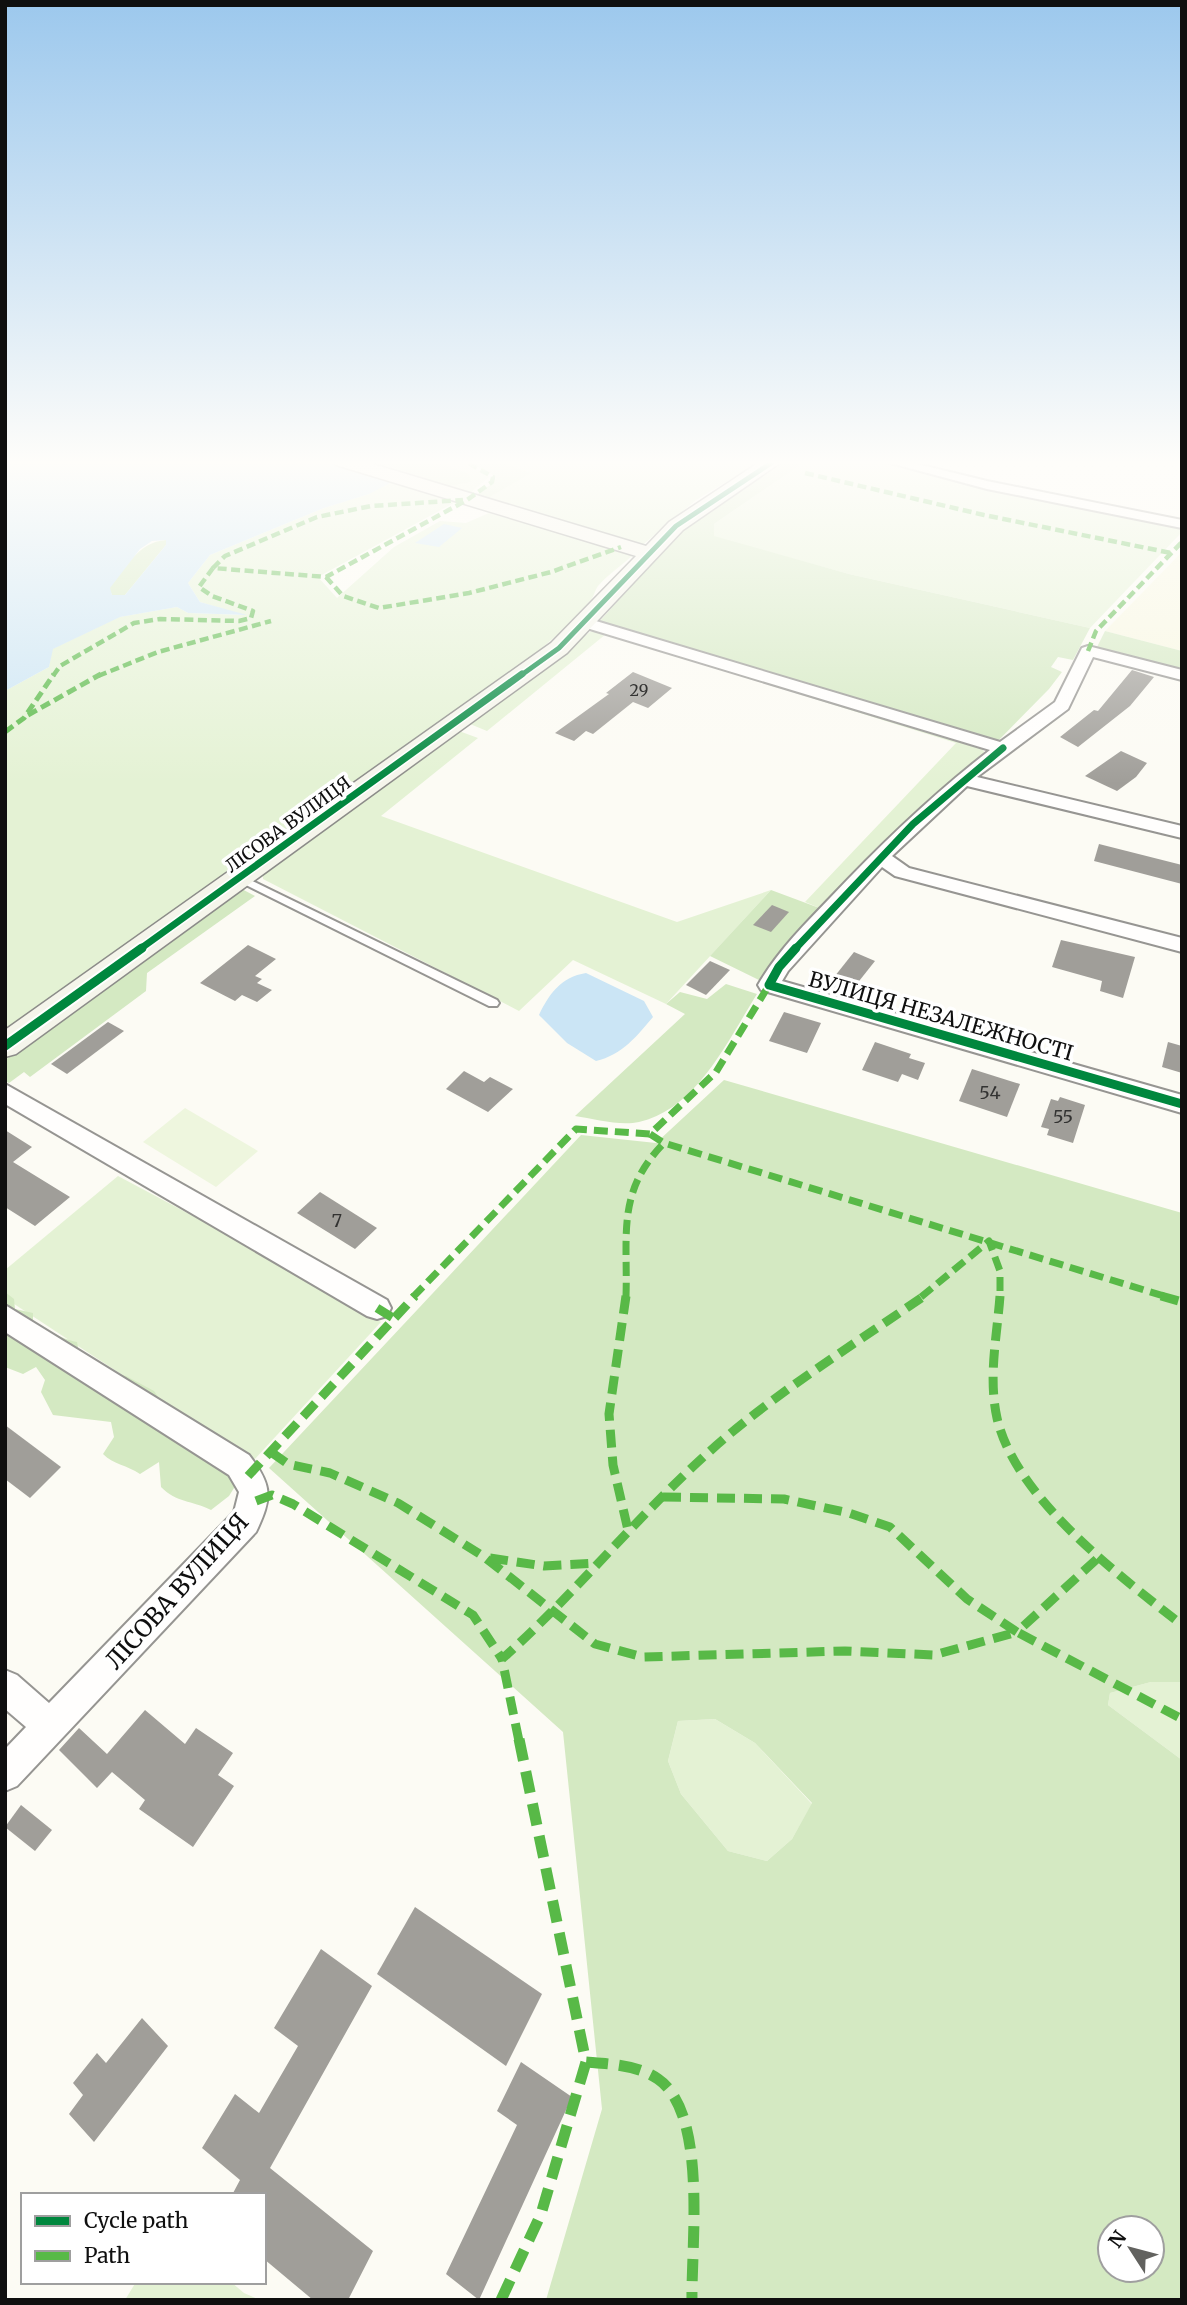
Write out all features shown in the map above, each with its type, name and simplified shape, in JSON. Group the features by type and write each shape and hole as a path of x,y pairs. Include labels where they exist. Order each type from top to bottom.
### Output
{"street":[{"name":"ЛІСОВА ВУЛИЦЯ","path":"5,1046 559,648 586,623 634,569"},
{"path":"586,623 1003,748"},
{"name":"ВУЛИЦЯ НЕЗАЛЕЖНОСТІ","path":"1182,675 1088,651 1062,705 961,779 879,855 779,967 769,985 1182,1104"},
{"path":"961,779 1182,832"},
{"path":"879,855 902,872 1182,945"},
{"path":"5,1093 377,1308"},
{"name":"ЛІСОВА ВУЛИЦЯ","path":"5,1317 239,1465 254,1487 256,1501 245,1522 5,1774"},
{"path":"5,1686 51,1727"}],"lane":[{"path":"240,878 493,1003"}],"green space":[{"path":"124,569 147,569 125,595 112,595 109,588"},
{"path":"199,569 333,569 318,577 337,598 370,569 617,569 602,582 578,614 536,653 5,1032 5,691 49,667 52,649 119,617 177,607 188,613 243,615 200,602 188,583"},
{"path":"647,569 830,569 1090,628 1073,660 1058,657 1051,667 1062,672 995,744 599,622"},
{"path":"829,569 1147,569 1090,628"},
{"path":"1166,569 1182,569 1182,651 1105,631"},
{"path":"598,631 978,744 985,753 873,852 822,909 805,902 956,743 606,634 487,731 470,724 590,632"},
{"path":"1105,631 1182,651 1182,670 1096,649"},
{"path":"459,731 478,738 381,816 677,922 771,890 666,1004 573,960 519,1011 263,879 263,874"},
{"path":"240,888 255,896 147,973 146,991 30,1077 24,1072 9,1083 5,1081 5,1060"},
{"path":"771,890 822,909 772,964 761,981 710,956"},
{"path":"726,984 757,994 709,1070 678,1103 660,1115 632,1123 575,1116 685,1014 666,1004 680,992 707,999"},
{"path":"724,1080 1182,1213 1182,1682 1151,1682 1110,1693 1108,1705 1182,1760 1182,2300 546,2300 602,2109 563,1732 269,1468 581,1135 656,1143","holes":["715,1719 755,1743 812,1803 792,1839 767,1861 728,1851 681,1794 668,1761 678,1721"]},
{"path":"185,1108 258,1151 216,1187 143,1142"},
{"path":"118,1176 298,1272 381,1322 253,1461 5,1298 5,1270"},
{"path":"5,1292 14,1299 15,1309 33,1313 33,1325 77,1342 79,1352 106,1372 126,1376 154,1391 163,1404 172,1408 239,1480 229,1496 211,1510 179,1499 161,1487 159,1462 140,1474 103,1454 114,1437 111,1422 53,1415 41,1392 45,1380 36,1367 23,1374 5,1367"},
{"path":"1151,1682 1182,1682 1182,1760 1108,1705 1110,1693"},
{"path":"715,1719 755,1743 812,1804 792,1839 767,1861 728,1851 681,1794 668,1761 678,1721"},
{"path":"135,2284 233,2284 244,2293 260,2300 125,2300"}],"water":[{"path":"5,569 125,569 110,588 112,595 125,595 147,569 199,569 188,583 200,602 247,615 188,613 177,607 120,617 53,649 49,667 5,691"},
{"path":"586,973 644,1001 653,1017 635,1038 621,1049 596,1061 567,1043 539,1015 557,988 570,978"}],"building":[{"path":"1132,670 1154,677 1130,706 1078,747 1060,737 1094,710 1098,711"},
{"path":"633,672 672,688 648,708 633,702 593,734 586,731 574,741 555,733 609,694 606,693"},
{"path":"1121,751 1147,763 1136,777 1117,791 1085,776"},
{"path":"1099,844 1182,865 1182,884 1094,861"},
{"path":"772,905 789,912 771,932 753,925"},
{"path":"1061,940 1135,957 1123,998 1100,991 1102,981 1052,967"},
{"path":"248,945 276,959 255,976 262,979 257,983 272,990 257,1002 242,995 235,1001 200,983"},
{"path":"854,952 875,961 848,995 827,986"},
{"path":"710,961 730,970 706,995 686,985"},
{"path":"784,1012 821,1023 807,1053 769,1041"},
{"path":"108,1022 124,1031 67,1074 51,1064"},
{"path":"875,1042 911,1054 909,1058 925,1063 918,1080 902,1074 898,1082 862,1070"},
{"path":"1168,1042 1182,1046 1182,1073 1162,1067"},
{"path":"972,1069 1020,1084 1007,1117 959,1101"},
{"path":"464,1071 484,1082 490,1077 513,1089 488,1112 446,1089"},
{"path":"1060,1097 1085,1105 1073,1143 1047,1135 1049,1129 1041,1127 1051,1099 1058,1101"},
{"path":"5,1130 32,1147 13,1162 70,1197 35,1226 5,1207"},
{"path":"320,1192 377,1228 355,1249 297,1213"},
{"path":"5,1425 61,1467 30,1498 5,1479"},
{"path":"145,1710 185,1744 196,1728 233,1753 218,1775 234,1786 193,1847 139,1809 145,1800 112,1772 97,1788 59,1750 79,1728 107,1754"},
{"path":"21,1805 52,1830 35,1851 5,1827"},
{"path":"415,1907 542,1994 506,2066 377,1974"},
{"path":"321,1949 372,1986 270,2168 373,2251 348,2300 313,2300 266,2261 266,2193 233,2193 240,2180 202,2148 235,2094 259,2113 298,2046 274,2028"},
{"path":"142,2018 168,2046 94,2142 69,2114 83,2095 73,2083 97,2053 106,2063"},
{"path":"521,2062 572,2097 479,2300 446,2274 517,2125 497,2111"}],"marked path":[{"path":"5,732 24,718 60,666 134,623 160,619 239,621 251,618 253,611 212,596 199,587 213,569"},
{"path":"220,569 326,577 341,569"},
{"path":"326,577 343,596 379,608 469,593 561,569"},
{"path":"1088,651 1096,631 1156,569"},
{"path":"28,715 75,687 141,658 271,621"},
{"path":"248,1476 393,1318 576,1129 650,1134 716,1072 769,985"},
{"path":"650,1134 664,1143 1182,1302"},
{"path":"628,1530 613,1465 609,1431 611,1387 625,1313 626,1222 635,1180 647,1161 664,1143"},
{"path":"692,2300 694,2190 688,2134 680,2109 660,2080 630,2068 586,2062 502,1659 553,1614 628,1530 737,1428 933,1289 989,1241 1001,1281 994,1360 995,1406 999,1425 1012,1454 1030,1483 1077,1536 1182,1625"},
{"path":"377,1308 393,1318"},
{"path":"271,1452 288,1464 330,1473 398,1503 483,1556 595,1644 643,1657 845,1651 934,1655 1017,1632 1182,1719"},
{"path":"256,1501 272,1495 293,1504 473,1615 502,1659"},
{"path":"663,1497 784,1499 849,1513 890,1527 967,1599 1017,1632 1098,1558"},
{"path":"490,1558 544,1566 599,1563"},
{"path":"501,2300 541,2214 561,2154 586,2062"}],"cycle path":[{"path":"5,1046 559,648 635,569"},
{"path":"1003,748 942,798 885,852 779,967 769,985 1182,1104"}]}
